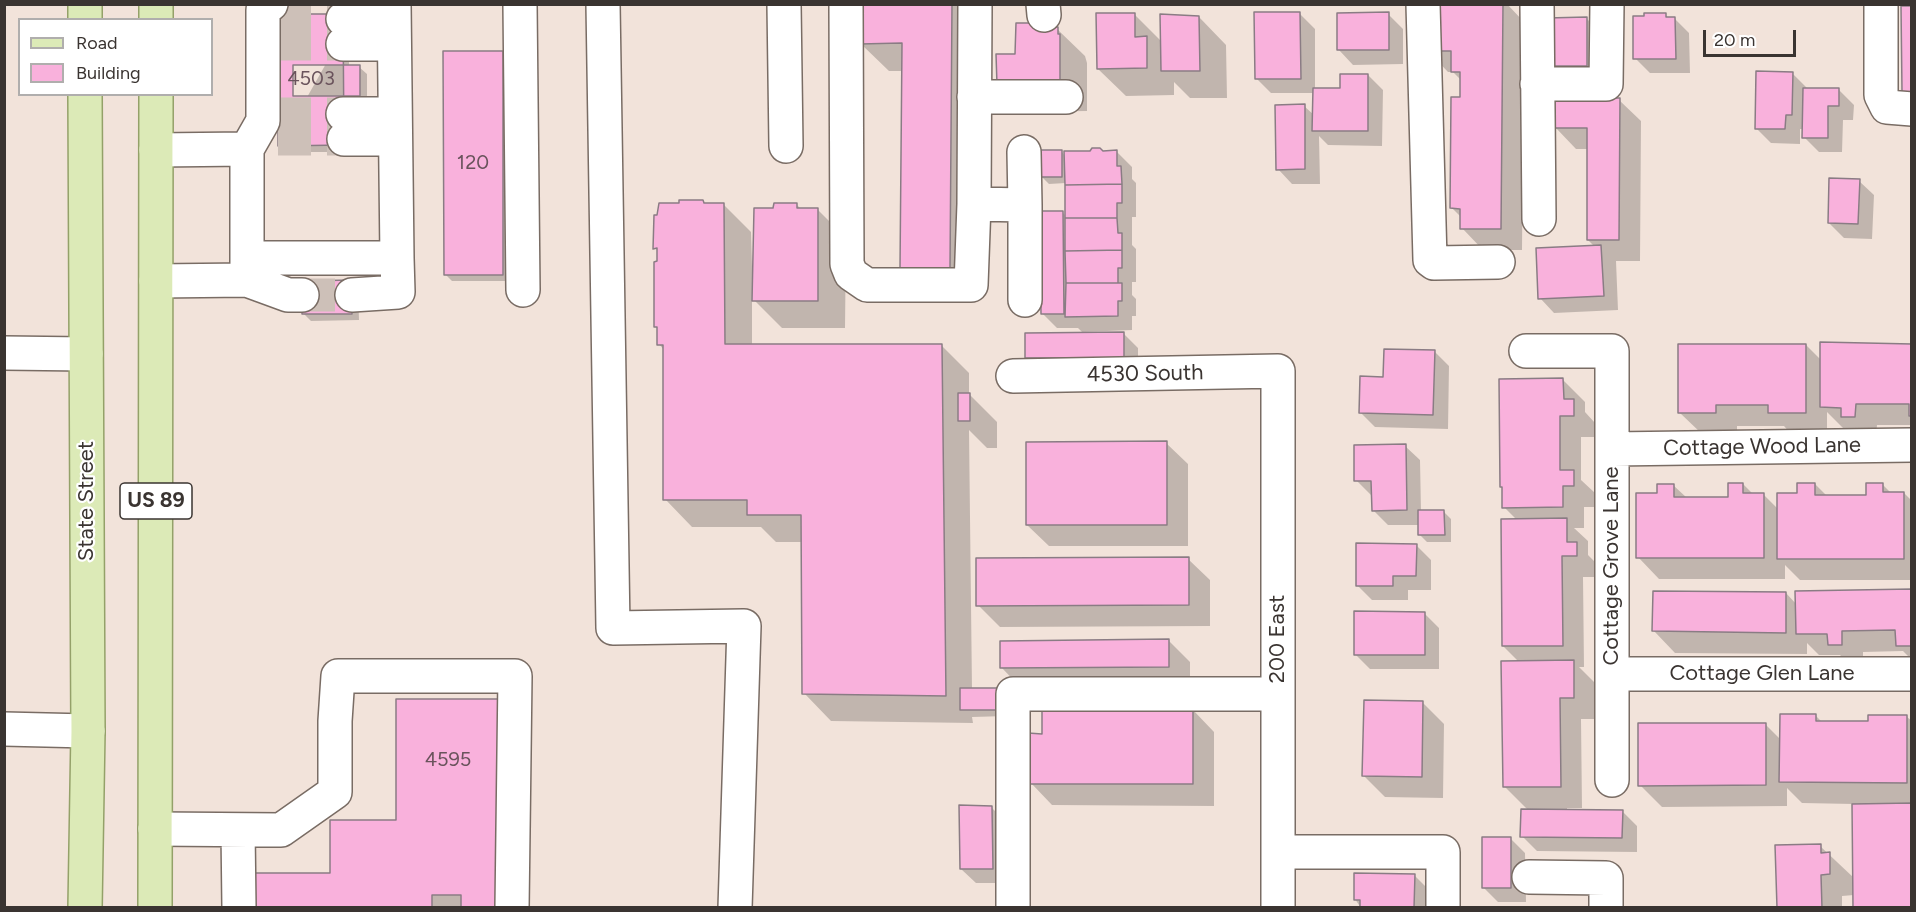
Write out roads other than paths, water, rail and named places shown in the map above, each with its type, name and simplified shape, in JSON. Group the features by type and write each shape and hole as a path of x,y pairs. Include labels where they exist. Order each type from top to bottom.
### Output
{"main road":[{"name":"State Street","path":"85,96 88,731 85,908"},
{"name":"US 89","path":"155,908 156,96"}],"street":[{"path":"520,4 523,290"},
{"path":"603,4 613,628 744,626 735,908"},
{"path":"784,4 786,146"},
{"path":"846,4 847,264 850,274 867,285 971,285 974,204 975,4"},
{"path":"1423,4 1430,260 1434,263 1498,262"},
{"path":"1537,4 1539,219"},
{"path":"1537,84 1606,84 1607,4"},
{"path":"1881,4 1881,95 1887,107 1911,108"},
{"path":"343,31 394,22 398,292 352,295"},
{"path":"248,269 264,131 271,26"},
{"path":"974,97 1065,97"},
{"path":"343,126 395,126"},
{"path":"156,150 264,131"},
{"path":"1024,152 1025,300"},
{"path":"974,204 1025,205"},
{"path":"156,281 248,269 397,258"},
{"path":"248,269 288,295 302,295"},
{"name":"Cottage Grove Lane","path":"1526,351 1611,351 1612,780"},
{"path":"4,353 86,354"},
{"name":"4530 South","path":"1013,376 1278,371"},
{"name":"200 East","path":"1278,371 1278,908"},
{"name":"Cottage Wood Lane","path":"1612,449 1911,445"},
{"name":"Cottage Glen Lane","path":"1612,674 1911,674"},
{"path":"155,829 281,830 335,792 335,721 338,676 515,676 512,908"},
{"path":"1013,908 1013,694 1278,694"},
{"path":"4,729 88,731"},
{"path":"238,830 239,908"},
{"path":"1278,852 1443,852 1443,908"},
{"path":"1529,877 1606,878 1606,908"}],"tunnel":[{"path":"278,19 343,19"},
{"path":"278,44 343,44"},
{"path":"278,114 343,114"},
{"path":"278,139 344,139"},
{"path":"302,295 352,295"}]}
